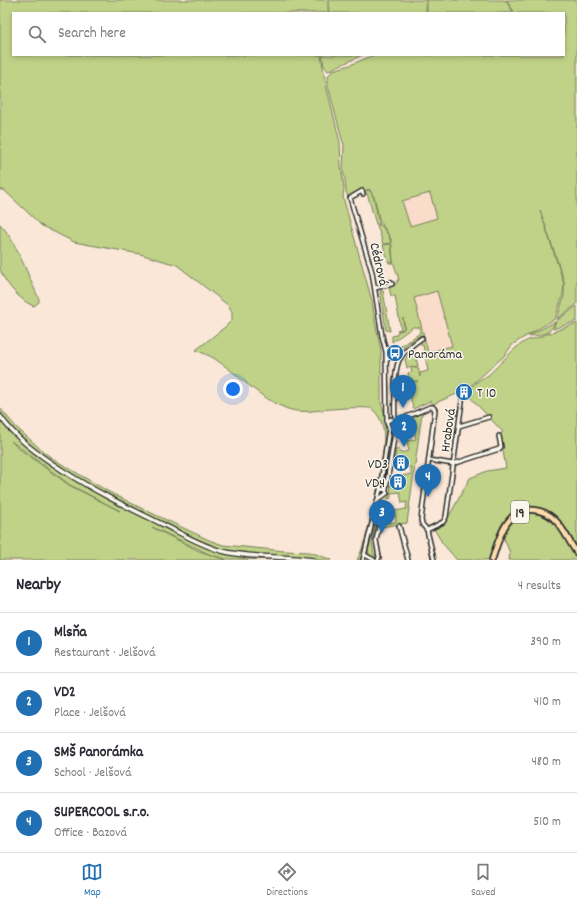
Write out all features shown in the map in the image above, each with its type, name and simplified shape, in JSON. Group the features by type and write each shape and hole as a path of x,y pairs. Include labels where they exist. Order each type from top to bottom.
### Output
{"main road":[{"name":"19","path":"492,560 500,535 507,523 515,515 527,510 543,512 554,519 577,553"}],"street":[{"name":"Cédrová","path":"363,194 362,191 350,198 372,272 387,360 387,415 390,420 387,425 393,426"},
{"path":"352,221 357,219"},
{"path":"366,274 372,272"},
{"path":"375,288 392,284 391,282"},
{"path":"363,560 378,500 393,426 396,370 400,358 407,349 418,344 422,338"},
{"name":"Cédrová","path":"386,352 388,348 393,351 387,360"},
{"path":"395,380 401,380 404,384"},
{"name":"Hrabová","path":"427,530 441,523 446,517 463,394"},
{"path":"393,426 400,421 432,407 435,412 421,520 422,524 427,530 434,560"},
{"path":"378,500 387,494 386,489 395,432 390,420 394,413"},
{"path":"0,416 9,428 34,450 72,477 108,498 212,548 244,555 312,560"},
{"path":"459,426 489,417"},
{"path":"428,460 453,464 500,448 499,436"},
{"path":"380,490 386,489"},
{"path":"378,560 379,557 376,540 384,504"},
{"path":"399,526 408,560"},
{"path":"364,555 374,560"}],"shaded area":[{"path":"430,193 437,218 409,226 402,201"},
{"path":"438,291 452,346 428,352 414,298"}],"green space":[{"path":"0,0 328,0 328,12 12,12 12,56 321,56 326,85 340,142 344,188 343,197 372,301 381,351 381,403 385,414 386,430 381,477 361,560 357,560 371,516 383,455 384,439 382,422 373,410 371,408 356,408 299,411 278,405 259,393 224,365 208,355 196,350 232,320 232,312 229,306 177,265 140,254 74,242 42,226 4,190 0,190"},
{"path":"329,0 426,0 426,12 329,12"},
{"path":"427,0 505,0 513,12 427,12"},
{"path":"506,0 577,0 577,304 557,319 564,296 564,284 563,294 555,319 513,344 504,356 466,390 433,404 430,401 413,409 408,383 418,381 409,382 408,373 412,372 411,368 418,367 420,377 420,373 428,371 423,345 420,345 423,341 421,335 408,343 401,351 398,349 396,352 395,348 398,348 420,333 419,326 417,328 413,327 392,342 392,336 396,335 398,331 403,330 404,328 401,330 397,330 401,329 395,296 391,296 389,287 397,283 397,280 399,280 393,261 391,239 379,219 375,199 370,190 369,189 365,191 369,190 372,194 380,224 376,224 367,193 364,194 363,189 348,197 346,192 343,171 344,145 328,86 328,76 333,70 372,56 565,56 565,12 514,12","holes":["430,193 437,218 410,226 402,201","540,210 564,281 564,284","437,291 452,346 428,352 414,298"]},
{"path":"322,56 360,56 328,71 324,66"},
{"path":"0,224 16,248 39,299 39,302 34,306 23,300 4,278 0,268"},
{"path":"377,225 381,225 389,236 391,243 383,244"},
{"path":"391,244 393,263 389,263 383,245"},
{"path":"380,291 383,291 390,331 386,330"},
{"path":"577,306 577,321 553,329 556,321"},
{"path":"555,322 548,332 536,336 528,336"},
{"path":"577,323 577,548 557,517 539,508 522,508 514,512 502,525 494,542 489,560 457,560 443,544 434,529 443,524 448,518 470,478 487,471 506,468 500,434 503,432 466,393 475,383 492,372 509,354 527,340"},
{"path":"415,353 418,366 407,368 405,359 408,355"},
{"path":"0,408 16,427 55,460 109,492 209,540 223,545 310,552 332,560 235,553 205,543 106,495 58,466 36,450 5,421 0,412"},
{"path":"422,413 407,523 381,527 382,519 387,519 388,523 396,522 395,511 406,509 407,502 402,503 400,492 391,493 391,498 387,499 390,494 391,484 394,484 395,488 404,486 402,476 411,474 411,467 407,468 405,457 396,458 397,463 394,464 396,449 399,449 400,453 409,451 407,441 416,439 412,422 403,423 404,427 399,429 400,424"},
{"path":"0,419 23,443 68,475 119,504 206,547 241,556 303,560 226,559 211,555 226,560 0,560","holes":["11,441 70,485 120,511 69,485","152,527 211,555 199,551"]},
{"path":"526,513 535,513 544,516 551,521 562,534 577,557 577,560 509,560 510,553 503,536 512,522"},
{"path":"376,524 372,542 374,555 377,556 375,558 369,555 368,551"}],"place":[{"name":"Panoráma","path":"395,353"},
{"name":"T 10","path":"464,392"},
{"name":"Mlsňa","path":"403,408"},
{"name":"VD2","path":"404,447"},
{"name":"VD3","path":"401,463"},
{"name":"VD4","path":"398,482"},
{"name":"SUPERCOOL s.r.o.","path":"428,497"},
{"name":"SMŠ Panorámka","path":"382,533"}]}
